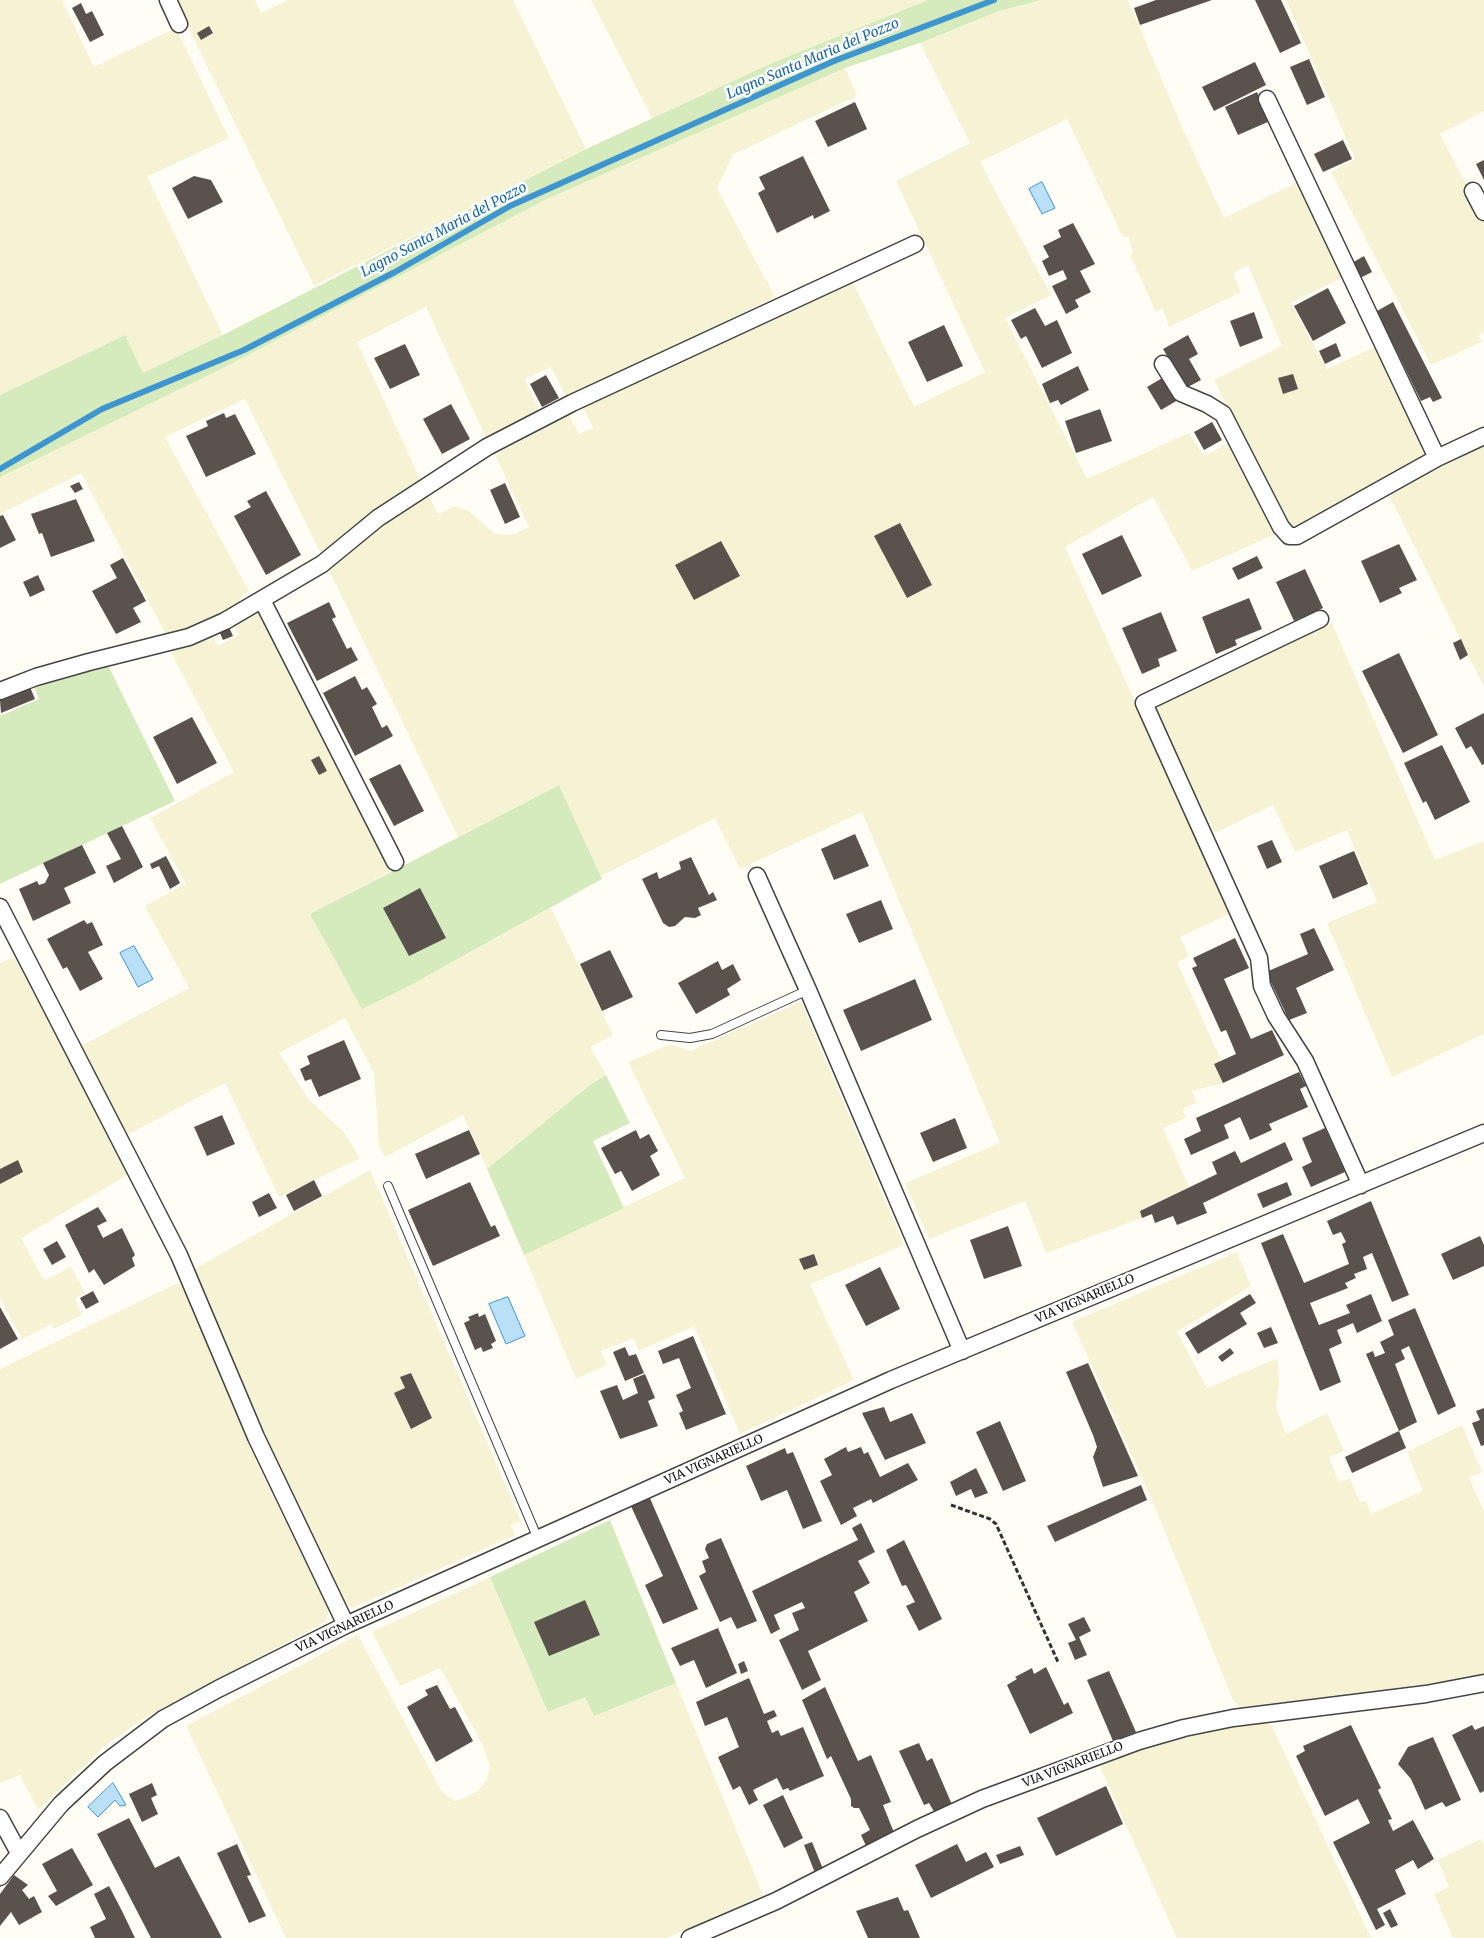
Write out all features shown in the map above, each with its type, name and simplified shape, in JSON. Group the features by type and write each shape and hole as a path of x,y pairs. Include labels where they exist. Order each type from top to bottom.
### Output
{"street":[{"path":"168,0 180,24"},
{"path":"1268,99 1437,458"},
{"path":"1473,191 1484,212"},
{"path":"0,691 36,677 80,664 189,636 225,621 322,564 378,518 487,447 572,403 915,244"},
{"path":"1163,364 1181,393 1207,404 1223,414 1281,528 1289,536 1297,536 1437,458 1484,436"},
{"path":"262,600 395,862"},
{"path":"1320,619 1144,704 1259,958 1262,986 1276,1016 1305,1061 1361,1185"},
{"path":"757,876 808,990 962,1350"},
{"path":"0,907 179,1255 256,1437 346,1625"},
{"name":"VIA VIGNARIELLO","path":"0,1877 61,1804 99,1769 164,1719 218,1689 346,1625 962,1350 1484,1133"},
{"name":"VIA VIGNARIELLO","path":"690,1938 776,1901 917,1829 974,1803 1139,1740 1233,1718 1426,1694 1484,1683"},
{"path":"0,1818 20,1852"}],"lane":[{"path":"661,1035 690,1038 712,1034 808,990"},
{"path":"388,1186 538,1539"}],"path":[{"path":"952,1505 996,1524 1058,1662"}],"shaded area":[{"path":"0,0 62,0 94,67 176,28 229,138 147,177 223,335 143,374 125,335 0,395"},
{"path":"175,0 255,0 261,13 288,0 513,0 586,149 314,286"},
{"path":"591,0 928,0 772,63 653,120"},
{"path":"1041,0 1128,0 1186,136 1224,218 1298,182 1343,277 1291,303 1327,369 1377,346 1426,448 1421,460 1300,528 1292,528 1287,524 1214,380 1282,346 1248,265 1233,273 1241,292 1169,327 1162,308 1156,312 1130,255 1133,252 1128,237 1123,237 1067,119 980,162 1051,295 1005,318 1087,479 1189,433 1204,456 1231,442 1276,534 1192,571 1153,497 1065,547 1231,913 1180,937 1189,956 1177,962 1221,1060 1214,1064 1223,1083 1192,1091 1197,1102 1183,1109 1186,1118 1163,1128 1189,1187 1140,1210 1142,1218 1046,1253 1025,1201 929,1239 905,1183 1000,1143 862,812 740,869 715,818 601,876 559,785 458,837 328,568 385,520 427,493 438,514 455,506 467,510 494,533 503,535 515,534 529,527 495,455 569,415 579,434 593,428 583,408 853,283 914,407 985,372 896,181 970,143 920,43 999,11"},
{"path":"1286,0 1484,0 1484,111 1440,134 1484,219 1484,332 1479,335 1482,342 1431,365 1331,172 1355,159"},
{"path":"845,68 857,96 734,154 717,188 775,297 567,399 551,367 525,379 539,411 486,438 426,307 357,342 421,481 322,556 245,399 165,437 249,591 243,595 234,610 200,625 167,636 81,473 0,514 0,477 28,462 221,369 549,198 719,121"},
{"path":"1484,446 1484,687 1390,497 1399,487"},
{"path":"258,612 396,868 311,914 362,1008 409,986 551,908 613,1035 590,1047 606,1075 590,1085 487,1169 463,1115 385,1157 379,1146 374,1073 345,1018 279,1053 309,1100 343,1131 360,1158 279,1197 225,1083 127,1135 79,1047 189,988 145,906 186,884 150,818 234,772 170,651 211,633 218,646 239,635 234,625"},
{"path":"1332,623 1435,860 1484,841 1484,1034 1392,1077 1327,923 1377,902 1347,830 1295,852 1273,805 1215,833 1155,708"},
{"path":"14,957 129,1174 21,1238 43,1279 48,1279 71,1267 85,1293 75,1299 82,1315 54,1329 51,1324 22,1339 0,1298 0,963"},
{"path":"801,1002 904,1245 810,1284 854,1380 740,1434 694,1326 639,1351 634,1338 601,1351 607,1365 576,1379 524,1255 685,1178 628,1062 671,1044 690,1051"},
{"path":"370,1170 521,1521 511,1525 515,1535 352,1608 343,1602 293,1497 194,1269"},
{"path":"1237,1252 1251,1286 1177,1332 1207,1388 1278,1358 1279,1383 1276,1407 1286,1434 1327,1413 1344,1451 1329,1457 1339,1482 1350,1478 1360,1502 1366,1501 1371,1514 1423,1491 1407,1452 1462,1425 1482,1472 1469,1477 1484,1511 1484,1677 1240,1708 1233,1700 1152,1500 1072,1322"},
{"path":"176,1284 183,1284 259,1458 255,1460 328,1608 328,1615 325,1622 143,1719 106,1745 38,1810 20,1775 0,1783 0,1369"},
{"path":"490,1577 548,1712 585,1697 594,1716 676,1683 763,1895 667,1938 286,1938 186,1726 358,1635 442,1792 454,1801 465,1798 479,1790 487,1779 490,1767 484,1748 440,1668 400,1686 372,1632"},
{"path":"1264,1722 1272,1726 1371,1938 1177,1938 1099,1765 1169,1739"},
{"path":"1481,1839 1484,1845 1484,1938 1453,1938 1434,1894 1449,1887 1438,1860"}],"green space":[{"path":"928,0 1041,0 999,11 920,43 845,68 549,198 221,369 0,477 0,395 125,335 143,373 223,335 586,149 772,63"},
{"path":"107,663 175,801 0,884 0,716 39,699 34,686"},
{"path":"559,785 602,879 409,986 362,1009 310,914"},
{"path":"606,1075 630,1123 593,1141 624,1208 524,1255 487,1169 590,1085"},
{"path":"610,1520 676,1683 594,1716 585,1697 548,1712 490,1577"}],"water":[{"path":"1042,182 1055,208 1042,214 1029,189"},
{"path":"134,946 153,979 138,987 120,953"},
{"path":"508,1297 525,1336 506,1344 489,1304"},
{"path":"113,1783 126,1805 120,1806 115,1800 98,1817 88,1807"}],"building":[{"path":"1156,0 1212,0 1140,25 1134,8"},
{"path":"1255,0 1281,0 1301,43 1280,53"},
{"path":"81,3 86,14 92,11 104,35 90,42 72,8"},
{"path":"209,26 213,33 201,40 197,33"},
{"path":"1309,59 1325,97 1307,105 1290,67"},
{"path":"1255,62 1266,85 1214,111 1202,87"},
{"path":"1257,92 1270,121 1238,135 1225,107"},
{"path":"855,102 867,129 828,147 815,121"},
{"path":"1343,140 1352,159 1323,172 1314,154"},
{"path":"803,156 830,211 814,219 813,215 777,233 758,193 765,189 759,177"},
{"path":"1484,160 1484,180 1476,164"},
{"path":"194,176 211,180 223,202 188,219 172,188"},
{"path":"1073,223 1095,264 1080,271 1091,292 1075,300 1079,307 1066,314 1052,286 1067,279 1063,270 1049,276 1042,261 1049,257 1043,246 1061,237 1058,230"},
{"path":"1364,256 1372,272 1360,278 1352,263"},
{"path":"1328,288 1346,323 1313,341 1294,306"},
{"path":"1393,302 1442,398 1433,402 1430,397 1421,401 1377,311"},
{"path":"1035,308 1045,326 1057,320 1072,353 1042,368 1026,336 1021,339 1011,320"},
{"path":"1254,312 1263,338 1240,347 1230,321"},
{"path":"944,325 963,366 927,382 908,342"},
{"path":"1188,335 1198,354 1189,359 1201,380 1186,388 1163,349"},
{"path":"1336,343 1341,356 1325,364 1319,351"},
{"path":"405,344 420,375 390,389 374,358"},
{"path":"1078,366 1089,390 1061,405 1058,400 1050,403 1042,384"},
{"path":"1293,374 1298,389 1283,394 1278,378"},
{"path":"546,375 559,398 542,407 530,384"},
{"path":"1164,377 1178,400 1161,410 1147,387"},
{"path":"451,404 470,439 442,454 423,419"},
{"path":"1100,409 1112,441 1076,453 1065,421"},
{"path":"224,413 226,418 235,414 256,454 206,477 186,436 208,426 206,421"},
{"path":"1212,422 1222,440 1204,450 1194,432"},
{"path":"79,482 83,489 75,493 70,486"},
{"path":"505,483 520,517 505,524 490,490"},
{"path":"266,491 301,555 266,575 234,516 251,507 247,501"},
{"path":"76,499 95,541 51,557 42,533 39,534 31,514"},
{"path":"3,515 16,540 0,548 0,516"},
{"path":"900,523 932,585 907,598 874,536"},
{"path":"1122,535 1142,576 1102,595 1082,554"},
{"path":"721,541 740,576 694,600 675,565"},
{"path":"1399,544 1417,580 1399,588 1402,593 1380,603 1361,561"},
{"path":"1257,556 1263,568 1238,580 1232,568"},
{"path":"123,558 146,601 133,608 141,622 116,634 92,591 117,578 110,565"},
{"path":"1305,569 1323,608 1294,621 1276,582"},
{"path":"38,575 45,590 30,597 23,582"},
{"path":"1249,598 1262,629 1235,640 1237,645 1216,654 1202,617"},
{"path":"329,602 336,617 332,619 347,649 351,647 358,660 317,681 287,623"},
{"path":"1161,612 1177,651 1158,659 1160,666 1142,674 1122,628"},
{"path":"228,625 233,636 223,640 218,629"},
{"path":"1461,639 1468,655 1460,660 1453,643"},
{"path":"1399,653 1438,735 1403,753 1362,671"},
{"path":"355,676 362,690 367,687 377,704 372,707 382,728 387,725 393,736 355,756 323,693"},
{"path":"30,687 35,699 1,713 0,700"},
{"path":"1484,713 1484,764 1482,765 1471,746 1466,749 1455,728"},
{"path":"192,717 217,763 177,784 153,737"},
{"path":"1442,745 1470,802 1435,820 1426,801 1423,803 1404,763"},
{"path":"319,756 327,771 319,775 311,760"},
{"path":"400,764 424,811 394,826 369,779"},
{"path":"122,826 143,867 114,883 106,866 121,859 107,833"},
{"path":"855,834 869,866 834,880 821,849"},
{"path":"1272,840 1282,862 1267,869 1257,846"},
{"path":"82,845 96,873 64,888 71,903 33,921 19,889 37,881 39,885 45,883 49,875 43,863"},
{"path":"1354,851 1368,884 1333,899 1319,866"},
{"path":"166,856 180,883 170,889 159,866 152,869 150,864"},
{"path":"691,857 709,895 713,892 717,900 698,908 701,915 695,918 685,917 675,926 669,927 663,923 642,879 657,872 659,879 681,869 679,862"},
{"path":"420,888 446,938 409,956 383,908"},
{"path":"881,900 893,929 859,943 846,914"},
{"path":"84,920 87,924 92,922 103,945 88,952 103,979 80,991 67,967 63,969 47,939"},
{"path":"1314,928 1334,970 1296,988 1307,1013 1289,1020 1266,972 1308,954 1300,934"},
{"path":"1235,938 1249,968 1224,979 1251,1039 1272,1030 1284,1055 1223,1083 1214,1064 1236,1054 1226,1030 1221,1032 1192,968 1197,966 1193,958"},
{"path":"610,950 633,997 602,1011 580,964"},
{"path":"718,961 722,970 733,964 741,980 727,989 730,995 696,1014 678,983"},
{"path":"915,979 932,1020 861,1051 843,1010"},
{"path":"344,1040 361,1079 319,1097 311,1079 305,1081 300,1069 310,1064 307,1056"},
{"path":"1299,1072 1306,1086 1300,1089 1308,1107 1269,1124 1272,1130 1250,1140 1240,1117 1224,1125 1229,1138 1191,1155 1184,1139 1201,1131 1196,1118"},
{"path":"222,1115 235,1144 207,1156 194,1127"},
{"path":"955,1118 967,1148 933,1162 920,1133"},
{"path":"1325,1128 1345,1172 1311,1187 1302,1167 1312,1162 1302,1138"},
{"path":"469,1130 480,1154 426,1179 415,1154"},
{"path":"636,1130 640,1139 649,1134 658,1151 650,1156 660,1175 632,1191 621,1171 615,1174 601,1148"},
{"path":"1285,1142 1293,1160 1203,1203 1207,1213 1177,1225 1173,1216 1155,1223 1152,1214 1142,1218 1140,1211 1217,1174 1212,1162 1235,1151 1241,1163"},
{"path":"18,1160 23,1172 0,1184 0,1169"},
{"path":"314,1180 322,1196 294,1211 286,1195"},
{"path":"470,1182 491,1227 495,1225 500,1236 433,1266 408,1210"},
{"path":"1287,1182 1292,1195 1263,1208 1257,1194"},
{"path":"269,1193 277,1208 259,1217 252,1202"},
{"path":"1371,1201 1409,1295 1392,1302 1372,1253 1363,1257 1367,1269 1354,1274 1356,1278 1345,1283 1348,1288 1310,1303 1319,1325 1350,1313 1346,1305 1371,1294 1382,1321 1357,1333 1353,1323 1337,1330 1342,1343 1329,1349 1341,1382 1320,1391 1261,1243 1283,1234 1304,1283 1349,1264 1342,1244 1346,1242 1341,1232 1333,1235 1327,1221"},
{"path":"98,1207 107,1221 97,1226 103,1238 122,1228 135,1255 132,1258 135,1266 104,1285 94,1269 89,1273 65,1225"},
{"path":"1008,1226 1022,1266 984,1279 970,1240"},
{"path":"1480,1236 1484,1245 1484,1266 1453,1280 1441,1254"},
{"path":"57,1241 66,1257 52,1265 43,1249"},
{"path":"814,1254 818,1265 804,1270 799,1259"},
{"path":"880,1267 900,1309 866,1326 845,1285"},
{"path":"93,1291 99,1302 86,1309 80,1298"},
{"path":"1250,1294 1256,1303 1240,1313 1247,1324 1198,1354 1185,1333"},
{"path":"0,1307 18,1339 0,1349"},
{"path":"1415,1308 1456,1406 1438,1415 1409,1346 1401,1350 1405,1359 1395,1364 1417,1422 1399,1431 1366,1354 1373,1351 1375,1357 1385,1353 1380,1342 1394,1335 1388,1320"},
{"path":"478,1313 479,1317 485,1314 496,1341 491,1344 493,1348 483,1352 481,1347 475,1350 464,1323 470,1320 468,1317"},
{"path":"1271,1327 1278,1343 1264,1348 1257,1333"},
{"path":"693,1336 726,1414 686,1430 679,1413 683,1411 676,1395 691,1388 679,1358 663,1364 658,1351"},
{"path":"625,1347 629,1356 636,1354 644,1373 625,1381 613,1352"},
{"path":"1230,1348 1234,1353 1222,1362 1218,1357"},
{"path":"1088,1363 1138,1476 1103,1487 1093,1457 1097,1447 1066,1372"},
{"path":"411,1373 432,1418 411,1429 394,1393 405,1388 400,1377"},
{"path":"645,1374 655,1398 648,1401 658,1426 620,1439 600,1391 617,1385 623,1400 638,1393 633,1379"},
{"path":"884,1407 890,1422 912,1413 926,1443 885,1460 862,1413"},
{"path":"1484,1408 1484,1445 1481,1446 1472,1423 1480,1420 1476,1411"},
{"path":"1000,1421 1026,1481 1003,1491 976,1432"},
{"path":"1399,1431 1406,1448 1352,1473 1345,1457"},
{"path":"846,1447 848,1452 861,1447 864,1454 868,1452 880,1477 908,1463 918,1480 873,1503 871,1499 853,1508 857,1516 841,1525 820,1481 832,1475 824,1459"},
{"path":"785,1448 787,1454 793,1452 822,1521 803,1529 787,1490 761,1501 746,1466"},
{"path":"976,1468 988,1493 975,1498 971,1489 956,1496 950,1482"},
{"path":"1141,1485 1147,1500 1055,1542 1047,1526"},
{"path":"649,1496 698,1609 663,1624 645,1585 663,1576 630,1504"},
{"path":"861,1523 875,1552 858,1561 870,1583 854,1592 868,1621 808,1651 821,1680 802,1690 779,1640 799,1630 792,1613 805,1608 802,1602 774,1615 780,1629 771,1634 752,1591 858,1540 852,1528"},
{"path":"721,1538 757,1621 737,1629 731,1617 720,1622 699,1576 706,1572 702,1561 709,1558 705,1549 707,1544"},
{"path":"904,1540 942,1619 919,1631 906,1606 915,1602 906,1585 902,1586 886,1550"},
{"path":"585,1600 600,1635 549,1656 534,1622"},
{"path":"1084,1617 1091,1631 1079,1637 1087,1655 1075,1660 1068,1643 1076,1640 1068,1624"},
{"path":"718,1628 737,1673 706,1688 694,1660 680,1666 671,1648"},
{"path":"744,1661 748,1671 741,1674 738,1664"},
{"path":"1046,1667 1064,1705 1068,1702 1073,1713 1030,1734 1007,1685 1017,1679 1015,1677 1032,1668 1034,1674"},
{"path":"1109,1671 1136,1732 1113,1741 1087,1680"},
{"path":"749,1678 764,1714 774,1710 777,1716 767,1721 772,1733 778,1730 781,1736 803,1727 824,1776 790,1791 788,1788 783,1790 777,1778 753,1790 758,1800 749,1805 740,1786 733,1790 718,1757 739,1747 727,1717 705,1726 696,1702"},
{"path":"437,1685 450,1709 455,1707 473,1741 436,1762 407,1707 428,1695 425,1690"},
{"path":"825,1687 858,1761 871,1755 891,1802 883,1805 895,1835 867,1848 861,1835 870,1830 859,1808 851,1806 851,1799 831,1756 827,1759 802,1700"},
{"path":"1351,1725 1381,1788 1378,1790 1392,1819 1388,1820 1393,1831 1413,1820 1434,1859 1418,1869 1413,1860 1395,1870 1406,1894 1377,1909 1385,1925 1376,1930 1333,1842 1370,1823 1358,1799 1325,1816 1296,1756 1305,1751 1303,1746"},
{"path":"1472,1725 1475,1730 1484,1726 1484,1791 1480,1793 1452,1735"},
{"path":"1433,1737 1461,1800 1446,1807 1442,1802 1425,1810 1411,1779 1398,1764 1408,1747"},
{"path":"919,1743 927,1761 932,1758 953,1807 936,1815 929,1803 924,1805 899,1751"},
{"path":"152,1783 157,1795 151,1798 158,1814 142,1822 129,1794"},
{"path":"1106,1786 1123,1824 1056,1856 1037,1818"},
{"path":"783,1795 803,1838 784,1848 763,1805"},
{"path":"129,1818 155,1868 179,1856 222,1938 151,1938 97,1834"},
{"path":"812,1842 823,1869 815,1873 804,1845"},
{"path":"237,1844 251,1875 247,1876 266,1916 249,1923 217,1853"},
{"path":"957,1844 966,1862 986,1852 994,1867 931,1898 915,1865"},
{"path":"1020,1846 1024,1855 1000,1864 996,1855"},
{"path":"72,1848 93,1885 56,1906 48,1896 57,1891 42,1864"},
{"path":"14,1875 28,1885 22,1890 29,1899 34,1896 42,1912 19,1925 11,1912 0,1926 0,1894"},
{"path":"109,1886 135,1938 95,1938 90,1927 106,1919 94,1894"},
{"path":"898,1897 904,1911 908,1910 920,1938 868,1938 856,1911"},
{"path":"1390,1909 1398,1925 1391,1928 1383,1913"}],"waterway":[{"name":"Lagno Santa Maria del Pozzo","path":"0,469 102,409 244,350 395,272 510,206 834,61 994,0"}]}
